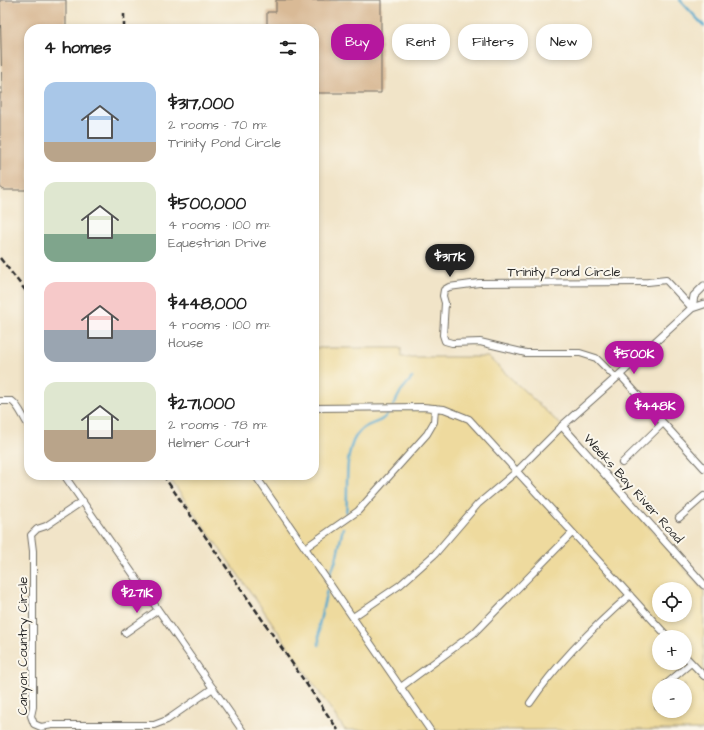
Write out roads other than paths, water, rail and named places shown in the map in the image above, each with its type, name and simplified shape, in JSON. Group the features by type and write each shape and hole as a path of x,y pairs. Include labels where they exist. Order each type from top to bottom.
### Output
{"street":[{"name":"Trinity Pond Circle","path":"618,376 602,362 580,353 526,353 490,344 471,342 452,343 445,341 443,335 445,303 442,296 444,290 450,287 479,283 648,282 666,280 692,308"},
{"path":"692,308 694,296 704,286"},
{"path":"353,617 400,586 435,554 478,504 516,472 562,426 692,308 704,304"},
{"path":"618,376 704,468"},
{"path":"0,401 12,401 18,406 20,414 24,419"},
{"path":"319,408 435,408 444,409 469,419 662,630"},
{"path":"305,548 358,511 427,434 434,422 435,408"},
{"path":"622,464 663,423"},
{"name":"Weeks Bay River Road","path":"562,426 704,585"},
{"path":"68,480 242,730"},
{"path":"258,480 430,730"},
{"path":"679,518 704,496"},
{"name":"Canyon Country Circle","path":"83,501 46,526 37,529 31,535 33,551 33,707 31,716 34,724 41,728 52,725 146,728 167,720 213,688"},
{"path":"401,687 474,633 572,533"},
{"path":"530,703 547,678 589,632 630,595"},
{"path":"125,633 158,610"},
{"path":"692,664 704,676"},
{"path":"673,678 683,670"}],"waterway":[{"path":"680,0 704,26"},
{"path":"393,406 401,391 412,378"},
{"path":"346,513 348,458 354,439 363,428 379,421 388,413"},
{"path":"330,574 336,560 343,528"},
{"path":"319,645 319,625 327,590"}],"railway":[{"path":"124,12 124,24"},
{"path":"0,258 24,289"},
{"path":"166,480 338,730"}]}
